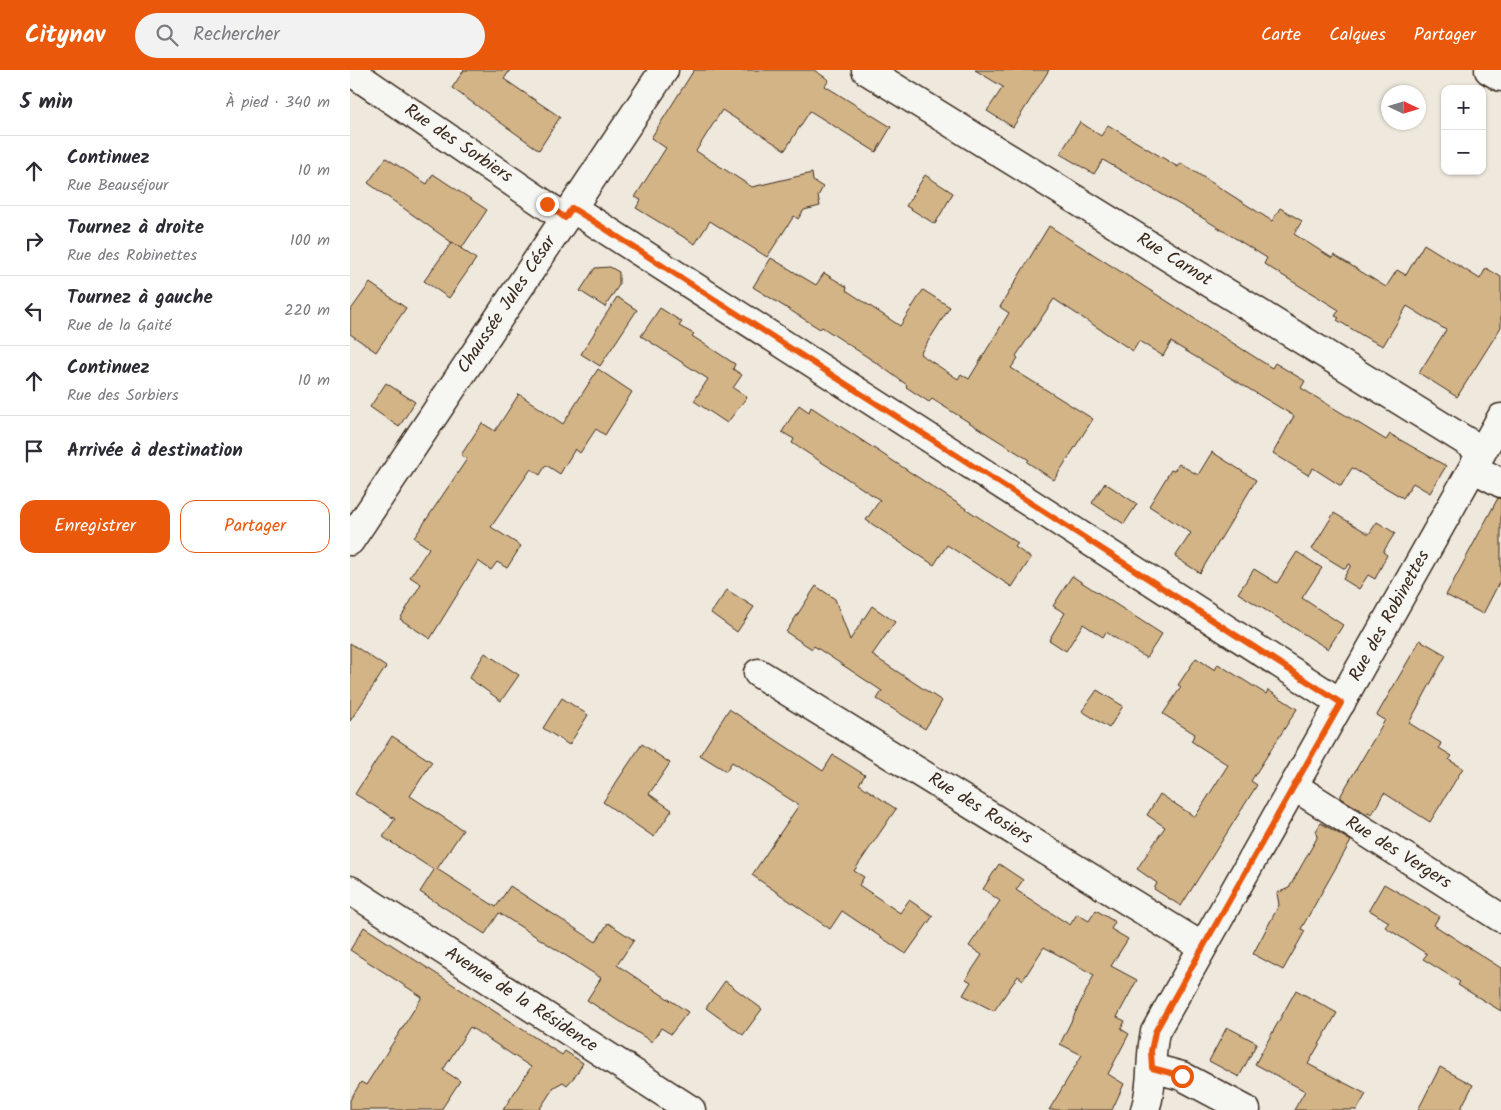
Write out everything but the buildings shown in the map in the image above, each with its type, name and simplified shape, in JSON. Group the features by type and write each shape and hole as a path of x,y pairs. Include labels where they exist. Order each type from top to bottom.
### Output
{"street":[{"name":"Chaussée Jules César","path":"350,541 664,70"},
{"name":"Rue Carnot","path":"866,70 1478,459 1501,483"},
{"path":"1489,70 1501,77"},
{"name":"Rue des Sorbiers","path":"350,71 568,213 1341,703"},
{"name":"Rue des Robinettes","path":"1145,1110 1151,1092 1151,1051 1155,1032 1501,418"},
{"name":"Rue des Rosiers","path":"758,673 1202,946"},
{"name":"Rue des Vergers","path":"1295,786 1501,918"},
{"name":"Avenue de la Résidence","path":"350,890 691,1110"},
{"path":"1152,1068 1182,1076 1246,1110"}],"route":[{"path":"547,204 565,218 572,208 593,221 1341,703 1155,1032 1151,1051 1152,1068 1182,1076"}]}
